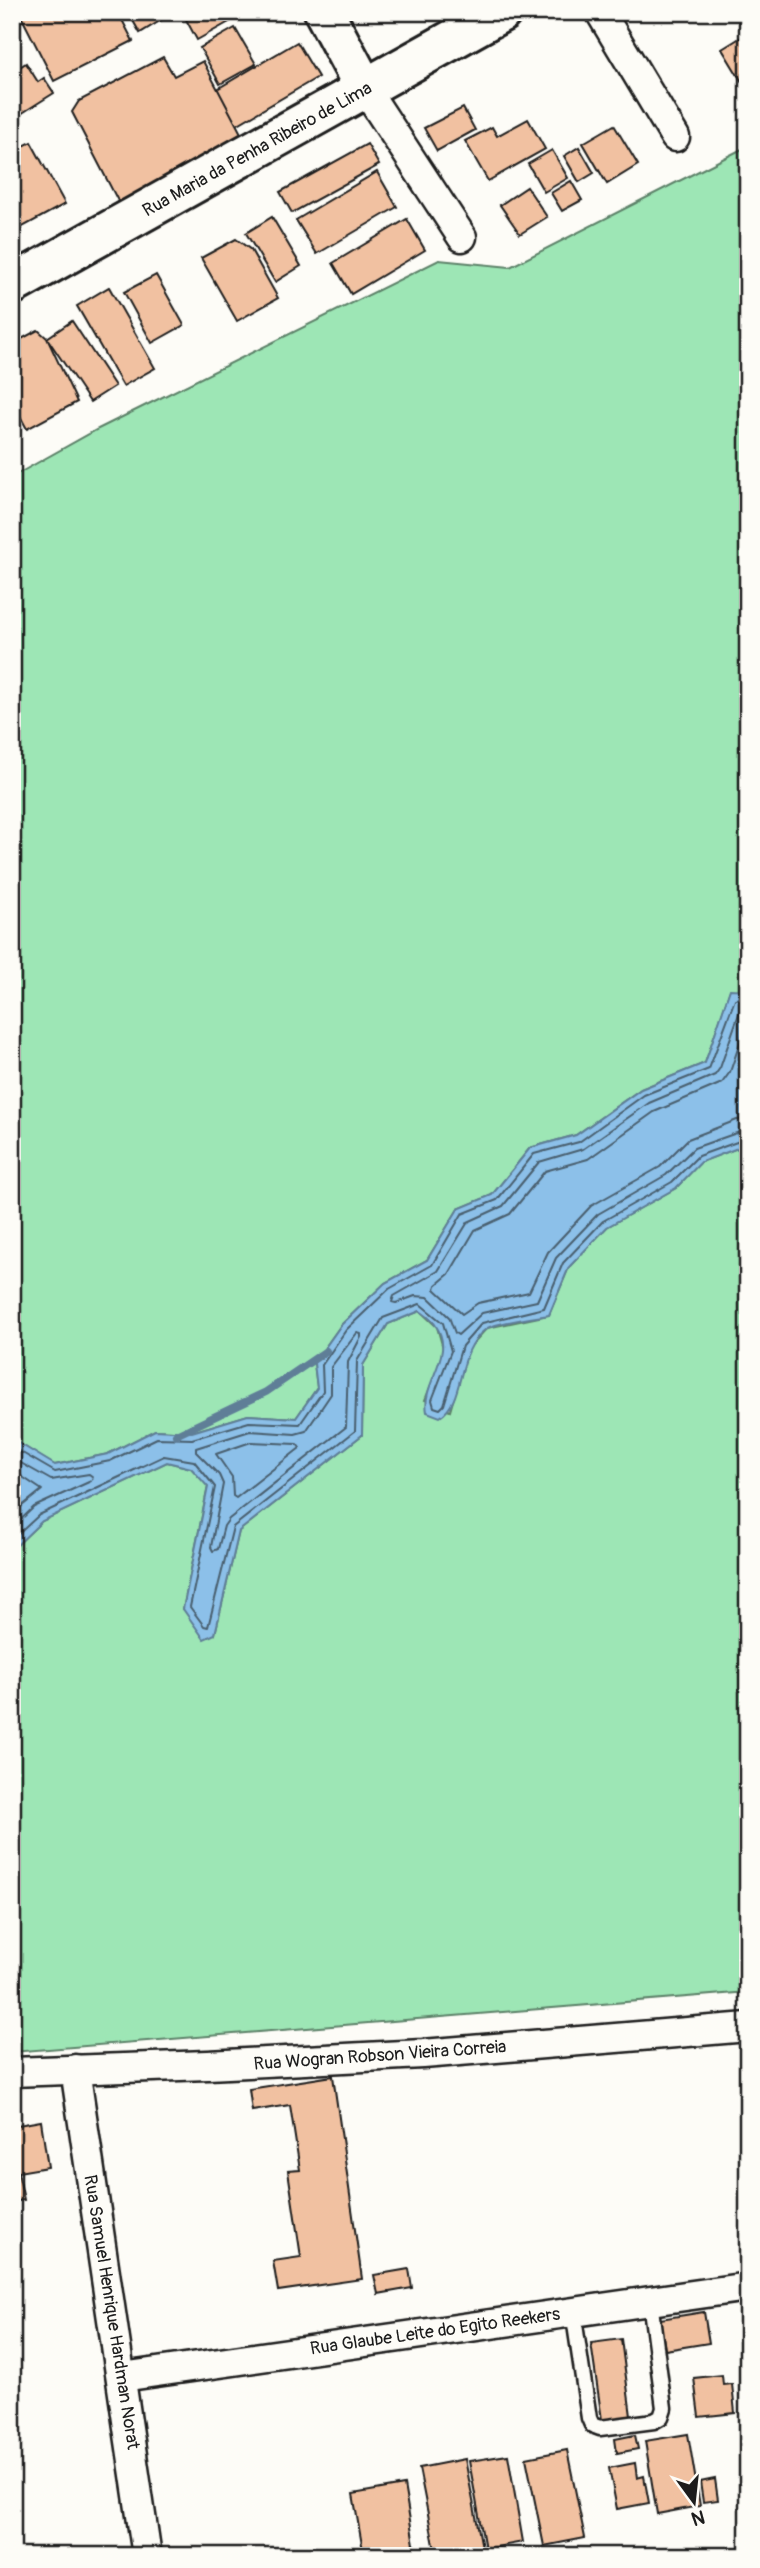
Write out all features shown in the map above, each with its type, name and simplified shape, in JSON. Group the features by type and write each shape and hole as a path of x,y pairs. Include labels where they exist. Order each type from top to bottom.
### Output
{"street":[{"path":"324,12 365,89 462,237"},
{"name":"Rua Maria da Penha Ribeiro de Lima","path":"12,285 502,12"},
{"path":"600,12 675,137"},
{"name":"Rua Wogran Robson Vieira Correia","path":"12,2072 423,2054 748,2027"},
{"name":"Rua Samuel Henrique Hardman Norat","path":"75,2069 147,2556"},
{"name":"Rua Glaube Leite do Egito Reekers","path":"122,2377 748,2287"}],"lane":[{"path":"573,2311 592,2425 600,2428 654,2421 661,2417 664,2408 650,2301"}],"green space":[{"path":"748,146 748,990 730,990 705,1063 641,1089 576,1135 530,1148 492,1195 458,1209 427,1260 385,1283 341,1325 314,1363 317,1388 296,1418 248,1415 192,1432 155,1430 108,1454 54,1465 12,1439 12,477 98,429 439,260 510,267"},
{"path":"748,1144 748,1992 12,2052 12,1550 42,1521 167,1462 191,1468 208,1486 183,1609 215,1634 239,1531 362,1435 363,1365 388,1324 420,1311 437,1327 444,1352 425,1400 450,1411 468,1349 487,1328 549,1315 569,1267 607,1227 676,1188 701,1162"}],"water":[{"path":"730,989 748,990 748,1144 701,1162 676,1188 607,1227 569,1267 549,1315 506,1322 486,1329 469,1350 454,1399 440,1417 427,1412 426,1401 442,1347 436,1326 420,1311 388,1324 363,1365 362,1435 239,1531 215,1634 204,1639 183,1609 208,1487 191,1468 167,1462 42,1521 12,1550 12,1439 55,1465 108,1454 155,1430 192,1432 248,1415 296,1418 317,1388 314,1363 341,1325 385,1283 427,1260 458,1209 492,1195 530,1148 576,1135 641,1089 705,1063"}],"building":[{"path":"19,12 118,12 133,41 54,81"},
{"path":"128,12 173,12 173,13 140,33"},
{"path":"182,12 247,12 197,40"},
{"path":"235,28 256,64 220,84 200,48"},
{"path":"748,33 748,92 722,49"},
{"path":"297,42 318,77 228,130 207,95"},
{"path":"163,57 174,76 203,61 244,139 119,203 72,112 79,101"},
{"path":"26,63 38,82 44,78 54,93 16,117 12,112 12,72"},
{"path":"463,108 475,130 437,151 424,128"},
{"path":"528,119 545,149 488,181 465,141 492,127 497,136"},
{"path":"614,125 638,165 607,184 583,143"},
{"path":"31,142 65,204 19,229 12,217 12,152"},
{"path":"367,144 379,165 292,213 280,192"},
{"path":"579,147 594,173 579,182 564,156"},
{"path":"552,150 568,178 544,192 528,164"},
{"path":"377,172 397,207 317,254 296,220"},
{"path":"571,181 582,200 562,211 551,193"},
{"path":"527,187 547,217 520,234 500,205"},
{"path":"272,217 301,266 275,282 246,233"},
{"path":"407,219 425,250 351,294 333,263"},
{"path":"236,239 251,250 278,298 237,321 201,258"},
{"path":"156,275 184,325 152,343 124,292"},
{"path":"109,287 155,368 123,386 77,306"},
{"path":"72,321 115,386 90,402 47,338"},
{"path":"38,330 47,338 77,402 27,429 12,401 12,344"},
{"path":"333,2076 362,2279 278,2291 273,2261 301,2257 288,2171 300,2170 290,2105 252,2111 249,2089"},
{"path":"41,2121 48,2167 18,2172 24,2200 12,2202 12,2126"},
{"path":"409,2269 412,2288 378,2294 374,2275"},
{"path":"704,2312 709,2343 665,2350 660,2319"},
{"path":"621,2339 631,2416 602,2420 591,2343"},
{"path":"722,2375 723,2385 732,2384 735,2413 699,2417 694,2378"},
{"path":"688,2434 700,2506 657,2514 645,2441"},
{"path":"635,2435 638,2449 617,2453 615,2439"},
{"path":"567,2450 585,2538 544,2546 526,2458"},
{"path":"508,2455 523,2542 485,2549 469,2461"},
{"path":"465,2459 483,2553 459,2556 457,2545 435,2550 419,2468"},
{"path":"635,2463 637,2478 644,2476 649,2503 617,2509 609,2468"},
{"path":"715,2479 718,2500 703,2502 700,2482"},
{"path":"404,2485 416,2556 364,2556 353,2494"}],"waterway":[{"path":"176,1435 266,1392 326,1351"}]}
